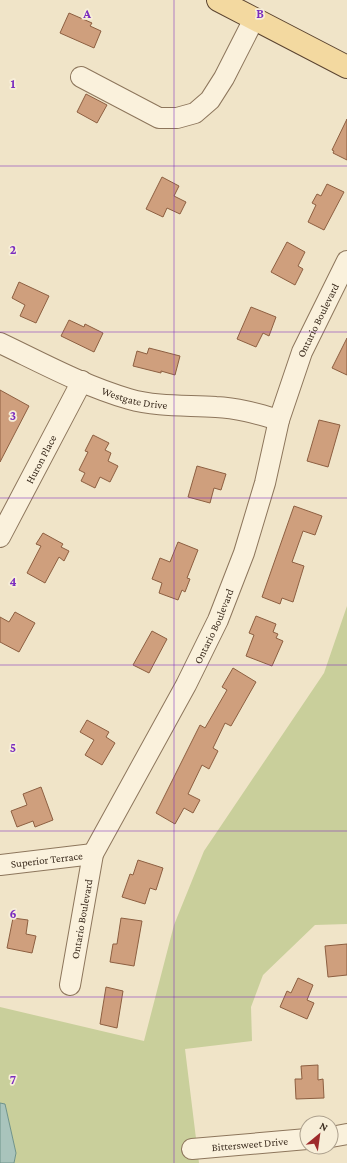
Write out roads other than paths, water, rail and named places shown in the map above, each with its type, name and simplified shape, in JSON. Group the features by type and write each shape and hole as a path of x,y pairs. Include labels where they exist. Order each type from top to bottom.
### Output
{"main road":[{"path":"218,0 347,67"}],"street":[{"path":"81,77 159,118 177,118 195,113 210,100 224,78 254,19"},
{"name":"Ontario Boulevard","path":"70,985 93,854 186,685 218,620 244,553 265,483 279,420 302,352 347,261"},
{"name":"Westgate Drive","path":"0,344 99,389 130,399 161,405 217,407 240,410 279,420"},
{"name":"Huron Place","path":"0,537 82,381"},
{"name":"Superior Terrace","path":"0,864 93,854"},
{"name":"Bittersweet Drive","path":"192,1149 299,1140"}],"water":[{"path":"0,1103 5,1104 16,1153 14,1163 0,1163"}]}
